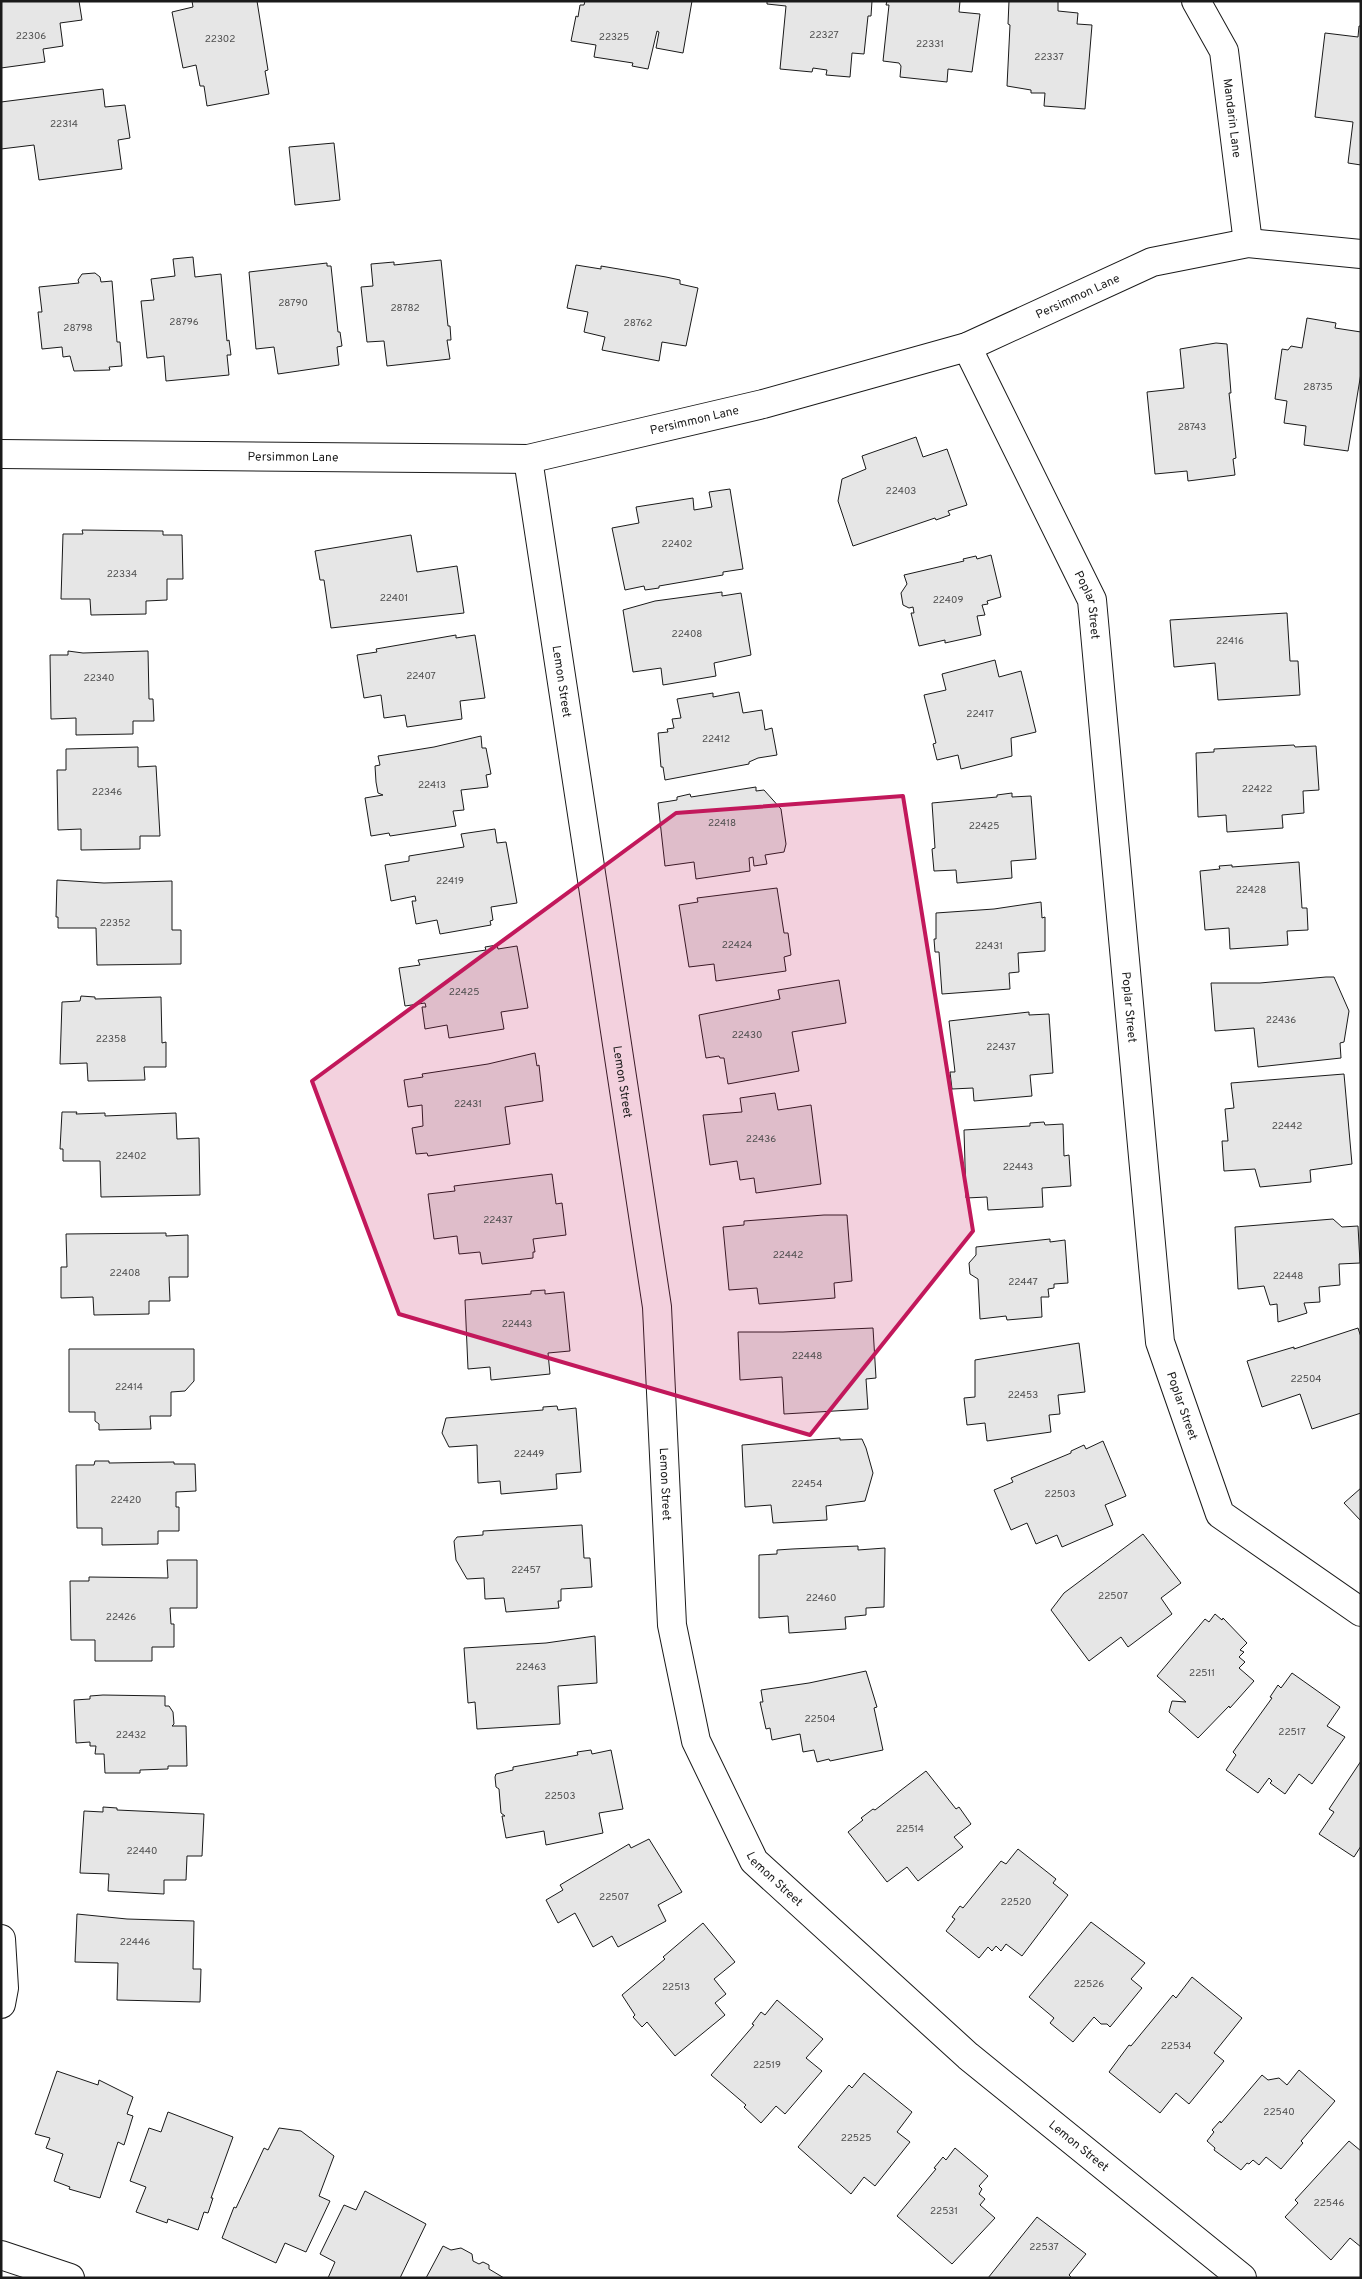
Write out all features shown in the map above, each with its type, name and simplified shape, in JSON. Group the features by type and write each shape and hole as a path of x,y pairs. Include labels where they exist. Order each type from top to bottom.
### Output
{"street":[{"name":"Mandarin Lane","path":"1196,1 1224,51 1248,243"},
{"name":"Persimmon Lane","path":"1,454 528,459 763,404 967,347 1152,262 1248,243 1361,254"},
{"name":"Poplar Street","path":"967,347 1092,600 1160,1342 1220,1514 1361,1612"},
{"name":"Lemon Street","path":"528,459 657,1307 672,1625 696,1741 754,1861 968,2056 1242,2278"},
{"path":"1,1939 4,1988 1,2004"},
{"path":"1,2255 70,2278"}],"highlighted area":[{"path":"903,796 973,1231 810,1435 399,1314 312,1081 676,813"}],"building":[{"path":"1,1 79,1 82,20 60,23 63,46 43,49 45,62 1,68"},
{"path":"192,1 257,1 268,70 265,71 269,94 207,106 204,86 200,86 196,65 183,68 172,12 193,7"},
{"path":"585,1 692,1 683,53 656,48 659,32 657,31 648,69 632,66 633,63 594,57 596,45 571,41 576,16 578,17 580,5 584,5"},
{"path":"767,1 872,1 871,16 868,16 864,54 852,53 850,77 826,75 827,70 813,68 812,72 780,69 786,6 767,4"},
{"path":"887,1 960,1 959,12 980,14 972,72 948,69 947,82 900,77 901,66 899,63 883,61 889,5 886,5"},
{"path":"1009,1 1058,1 1058,11 1078,13 1077,24 1092,25 1085,109 1044,106 1045,93 1031,93 1031,90 1007,86 1010,25 1008,24"},
{"path":"1359,26 1361,26 1361,165 1348,163 1353,122 1315,117 1325,33 1358,37"},
{"path":"103,89 105,107 125,105 130,138 118,140 122,169 39,180 34,145 1,149 1,102"},
{"path":"334,143 340,200 295,205 289,147"},
{"path":"193,257 195,277 221,274 227,341 229,340 231,355 227,355 229,375 166,381 164,356 147,358 141,301 154,300 151,279 175,276 173,259"},
{"path":"441,260 448,326 450,326 451,340 447,340 450,359 387,366 384,341 367,342 361,287 373,286 371,264 394,262 394,265"},
{"path":"327,263 327,266 331,266 338,332 340,332 342,346 337,347 339,365 278,374 274,347 256,349 249,272"},
{"path":"576,265 601,269 601,266 666,277 680,280 680,284 698,288 686,346 662,342 659,361 602,350 605,337 584,332 588,312 567,308"},
{"path":"95,273 100,277 101,282 112,281 117,342 120,342 122,366 109,367 110,370 74,371 70,356 63,357 62,347 42,349 38,312 42,312 39,287 79,283 78,280 82,274"},
{"path":"1307,318 1336,323 1335,328 1361,332 1361,373 1348,451 1304,445 1306,426 1284,423 1287,401 1275,399 1282,349 1288,350 1291,346 1302,348"},
{"path":"1216,343 1227,344 1231,393 1229,393 1236,458 1233,459 1235,475 1188,481 1187,471 1155,474 1147,392 1184,388 1180,349"},
{"path":"916,437 923,457 947,449 967,505 948,511 950,515 936,520 935,518 853,546 838,501 842,479 866,469 862,456"},
{"path":"730,489 743,569 723,572 723,575 659,586 659,588 645,590 644,586 625,590 612,528 639,523 636,507 693,498 694,510 712,507 709,492"},
{"path":"82,530 163,531 163,535 182,535 183,579 167,579 167,600 146,601 146,614 91,615 90,599 61,599 63,534 83,534"},
{"path":"411,535 417,572 457,566 464,613 331,628 324,580 320,580 315,551"},
{"path":"991,555 1001,597 987,601 988,604 982,605 985,615 977,616 981,635 945,643 945,640 919,646 911,613 914,613 913,607 909,608 903,605 901,593 907,584 904,575 964,561 963,559 976,556 977,559"},
{"path":"722,592 722,596 741,593 751,655 714,663 716,676 663,685 661,668 633,672 623,610 655,601"},
{"path":"1287,613 1290,661 1298,661 1300,695 1218,700 1215,663 1174,667 1170,620"},
{"path":"456,635 456,638 475,635 485,698 460,701 462,719 407,727 405,715 384,718 381,695 364,698 357,655 377,652 376,649"},
{"path":"68,651 83,653 148,651 149,699 153,699 154,721 133,721 133,734 76,735 76,718 51,719 50,655 68,655"},
{"path":"995,660 999,677 1021,671 1036,732 1011,738 1012,756 961,769 958,755 937,760 933,744 936,743 924,695 946,690 942,674"},
{"path":"739,692 743,713 762,710 765,730 772,728 777,755 758,758 749,762 749,764 665,780 663,767 661,767 658,733 668,732 667,729 674,728 672,719 681,718 677,699 713,693 713,697"},
{"path":"481,736 482,748 486,748 491,774 486,775 488,787 461,790 464,810 453,811 456,826 390,836 389,833 371,836 365,798 383,795 378,793 376,782 375,766 380,765 378,756 434,747"},
{"path":"1294,745 1295,747 1316,746 1319,790 1303,791 1304,813 1282,815 1283,828 1227,832 1226,815 1198,817 1196,753 1214,752 1214,749"},
{"path":"138,747 138,767 156,766 160,836 140,836 140,849 81,850 81,829 58,830 57,770 66,770 66,749"},
{"path":"756,787 756,791 764,790 781,809 786,844 784,852 765,855 767,864 754,866 753,857 749,858 750,871 696,879 694,862 665,866 658,803 677,800 677,797 690,794 691,797"},
{"path":"1012,793 1012,797 1031,796 1036,859 1011,861 1012,878 957,883 956,870 934,871 932,849 935,848 932,803 997,797 997,795"},
{"path":"495,829 497,843 506,842 517,903 491,907 493,920 490,921 491,925 440,934 437,920 416,924 412,901 416,901 415,896 391,901 385,865 409,861 409,856 464,847 461,834"},
{"path":"1299,862 1302,908 1307,908 1308,930 1287,931 1288,945 1230,949 1229,928 1205,930 1200,871 1220,869 1219,866 1232,865 1232,867"},
{"path":"57,880 104,883 172,881 172,930 181,930 181,964 97,965 96,928 58,928 58,917 56,917"},
{"path":"777,888 784,933 788,933 791,955 784,957 786,971 716,981 714,964 689,967 679,905 698,902 697,898"},
{"path":"1041,902 1042,918 1045,917 1045,951 1018,953 1019,972 1009,973 1010,989 942,994 939,952 935,952 934,939 936,939 936,913 994,909"},
{"path":"497,945 498,949 517,946 528,1008 501,1012 504,1029 449,1038 447,1025 425,1029 422,1007 426,1007 425,1003 405,1006 399,968 420,965 418,960 486,950 485,947"},
{"path":"1334,977 1349,1011 1344,1042 1340,1043 1341,1058 1258,1067 1254,1028 1215,1031 1211,983 1260,983"},
{"path":"839,980 846,1023 792,1032 799,1071 728,1084 724,1058 719,1056 706,1058 699,1015 780,999 778,990"},
{"path":"81,996 95,997 95,999 161,997 162,1043 166,1042 166,1067 144,1067 145,1080 88,1081 87,1063 60,1064 62,1002 80,1001"},
{"path":"1029,1012 1029,1015 1049,1014 1053,1073 1030,1075 1032,1096 974,1101 973,1088 952,1089 950,1072 955,1072 949,1021"},
{"path":"535,1053 537,1066 539,1065 543,1101 505,1107 510,1144 428,1156 427,1153 416,1154 412,1128 423,1126 422,1105 408,1107 404,1080 423,1077 422,1074 488,1064"},
{"path":"1344,1074 1352,1164 1310,1170 1311,1182 1260,1187 1255,1169 1224,1171 1222,1141 1228,1141 1225,1109 1234,1108 1231,1083"},
{"path":"775,1093 778,1110 811,1105 821,1184 756,1193 754,1178 740,1180 737,1161 710,1165 703,1115 742,1112 740,1098"},
{"path":"62,1112 77,1112 76,1114 105,1113 105,1116 176,1113 177,1139 199,1138 200,1195 101,1197 100,1161 63,1161 63,1149 60,1149"},
{"path":"1044,1122 1045,1125 1063,1124 1064,1156 1069,1155 1071,1186 1042,1188 1043,1207 988,1210 987,1197 966,1198 964,1130 1030,1126 1030,1123"},
{"path":"552,1174 556,1204 562,1203 566,1235 533,1239 535,1252 533,1252 533,1258 482,1264 480,1252 459,1254 457,1236 434,1239 428,1194 455,1191 454,1186"},
{"path":"847,1215 852,1281 834,1283 835,1298 759,1304 757,1288 729,1290 723,1227 744,1225 744,1221"},
{"path":"1333,1219 1342,1227 1358,1226 1360,1263 1339,1264 1340,1285 1319,1287 1320,1302 1304,1303 1307,1313 1278,1322 1277,1304 1270,1305 1264,1286 1238,1289 1235,1227"},
{"path":"166,1233 166,1236 188,1235 188,1277 169,1277 170,1301 149,1301 149,1314 94,1315 93,1297 61,1298 61,1267 67,1267 66,1234"},
{"path":"1050,1239 1050,1242 1065,1240 1068,1283 1054,1284 1054,1288 1048,1289 1049,1297 1041,1297 1042,1317 1007,1320 1006,1316 980,1319 978,1279 970,1274 969,1263 976,1255 976,1247"},
{"path":"545,1290 545,1294 564,1292 570,1351 548,1353 550,1374 491,1380 490,1367 468,1369 465,1300 531,1294 531,1291"},
{"path":"873,1328 876,1378 866,1379 868,1409 784,1414 782,1377 740,1380 738,1332"},
{"path":"1358,1328 1361,1337 1361,1413 1312,1429 1300,1394 1262,1407 1247,1361 1294,1347 1294,1349"},
{"path":"1079,1343 1085,1392 1058,1395 1060,1414 1049,1415 1051,1432 987,1441 985,1423 967,1425 964,1398 975,1397 975,1360"},
{"path":"69,1349 194,1349 194,1381 185,1391 171,1392 171,1416 150,1416 151,1429 99,1430 99,1424 95,1421 95,1412 69,1412"},
{"path":"557,1406 558,1410 576,1408 581,1472 556,1474 557,1489 501,1494 500,1481 478,1483 477,1445 449,1447 442,1433 446,1418 543,1410 543,1407"},
{"path":"840,1438 840,1440 862,1439 866,1448 873,1473 865,1501 826,1506 827,1520 773,1523 771,1505 745,1507 742,1445"},
{"path":"1103,1441 1126,1496 1105,1505 1113,1525 1062,1547 1057,1535 1036,1544 1027,1523 1011,1530 994,1490 1013,1482 1011,1478 1071,1453 1071,1451 1084,1445 1086,1449"},
{"path":"95,1461 109,1461 109,1463 174,1462 174,1464 195,1464 196,1491 176,1492 176,1507 179,1507 179,1531 158,1531 158,1544 102,1545 102,1528 77,1528 76,1465 94,1465"},
{"path":"1361,1488 1361,1521 1344,1503"},
{"path":"582,1525 584,1558 590,1558 592,1587 561,1589 561,1601 558,1601 559,1608 506,1612 504,1598 485,1599 484,1578 467,1579 456,1560 454,1541 457,1537 483,1535 483,1531"},
{"path":"1143,1534 1181,1583 1161,1598 1172,1614 1128,1647 1121,1637 1089,1661 1051,1610 1064,1593"},
{"path":"858,1546 858,1550 885,1548 884,1607 866,1608 866,1615 845,1617 846,1629 789,1633 788,1616 759,1618 759,1555 777,1554 777,1550"},
{"path":"167,1560 197,1560 197,1608 170,1608 171,1624 174,1624 174,1647 152,1647 152,1661 95,1661 95,1640 71,1640 70,1581 89,1581 89,1577 168,1578"},
{"path":"1215,1614 1222,1620 1223,1618 1247,1643 1240,1650 1244,1652 1239,1657 1245,1662 1239,1668 1254,1681 1230,1708 1229,1706 1198,1738 1169,1712 1172,1701 1186,1702 1157,1676 1205,1619 1209,1622"},
{"path":"595,1636 597,1683 558,1686 560,1724 477,1729 475,1702 468,1703 464,1648 546,1643"},
{"path":"866,1671 877,1707 874,1708 883,1750 817,1762 814,1750 803,1752 800,1734 772,1740 770,1728 766,1729 760,1702 763,1702 761,1690 809,1683"},
{"path":"1292,1673 1340,1707 1327,1726 1345,1737 1312,1784 1299,1774 1285,1794 1270,1783 1272,1781 1269,1778 1258,1793 1226,1770 1236,1755 1233,1752 1272,1698 1270,1697 1278,1685 1281,1688"},
{"path":"90,1696 165,1696 165,1706 169,1706 173,1712 174,1724 172,1726 186,1726 187,1766 168,1766 168,1769 140,1770 140,1773 105,1773 104,1754 95,1754 96,1746 90,1746 90,1742 76,1743 74,1700 90,1699"},
{"path":"591,1750 592,1754 611,1750 623,1809 599,1813 603,1833 546,1845 544,1831 506,1838 502,1816 505,1816 501,1813 499,1789 496,1787 496,1774 513,1770 513,1767 578,1755 577,1752"},
{"path":"1361,1761 1361,1846 1354,1857 1319,1834 1334,1812 1329,1809"},
{"path":"926,1771 956,1809 959,1807 971,1824 954,1837 963,1847 918,1881 907,1867 887,1882 848,1832 863,1820 861,1818 873,1809 875,1810"},
{"path":"103,1807 117,1808 117,1810 204,1814 202,1856 187,1856 186,1880 164,1880 164,1894 108,1891 109,1874 80,1873 84,1811 103,1812"},
{"path":"649,1839 682,1892 658,1905 666,1921 618,1947 612,1936 593,1947 575,1913 558,1923 546,1900 563,1890 560,1885 629,1844 631,1848"},
{"path":"1018,1849 1056,1879 1053,1883 1068,1895 1022,1956 1006,1944 1001,1951 996,1946 992,1951 988,1947 979,1958 946,1931 955,1919 952,1917 960,1906 963,1908 1001,1861 1006,1864"},
{"path":"77,1914 127,1919 194,1921 193,1969 201,1969 200,2002 117,2000 118,1963 75,1962"},
{"path":"1091,1922 1145,1963 1131,1979 1142,1988 1110,2027 1107,2024 1101,2024 1094,2017 1073,2042 1050,2023 1054,2018 1029,1997"},
{"path":"703,1923 735,1962 714,1979 726,1994 715,2003 725,2015 675,2056 647,2022 642,2027 633,2017 635,2015 622,1995 665,1959 663,1957"},
{"path":"1192,1977 1242,2018 1214,2053 1224,2061 1189,2104 1176,2093 1160,2113 1109,2072 1129,2045 1131,2046 1173,1995 1176,1998"},
{"path":"777,2000 823,2039 806,2058 822,2071 785,2114 776,2106 761,2123 744,2107 746,2105 711,2075 754,2025 752,2024 761,2012 765,2015"},
{"path":"1299,2070 1335,2101 1301,2141 1303,2143 1281,2169 1266,2157 1259,2165 1253,2160 1249,2164 1247,2163 1241,2170 1214,2150 1215,2148 1207,2141 1214,2132 1212,2130 1220,2121 1221,2123 1262,2075 1268,2080 1279,2078 1287,2085"},
{"path":"57,2071 98,2085 99,2080 133,2097 127,2114 133,2116 124,2145 118,2142 100,2198 69,2189 70,2187 54,2181 63,2154 46,2148 50,2138 35,2134"},
{"path":"864,2073 912,2112 897,2132 910,2142 875,2186 864,2177 851,2194 798,2147 849,2085 852,2088"},
{"path":"168,2112 233,2137 211,2198 213,2198 208,2213 204,2212 198,2230 168,2219 167,2223 136,2212 146,2187 130,2181 149,2128 161,2132"},
{"path":"279,2128 301,2131 334,2156 319,2196 330,2201 306,2252 285,2243 276,2263 222,2238 234,2207 236,2208 264,2148 268,2150"},
{"path":"1349,2141 1361,2151 1361,2247 1350,2238 1331,2260 1285,2217 1298,2203 1295,2200"},
{"path":"955,2148 988,2176 979,2186 982,2189 979,2194 985,2199 980,2205 995,2218 952,2264 897,2216 936,2169 934,2168 943,2157 946,2160"},
{"path":"365,2191 426,2224 400,2278 328,2278 335,2262 320,2254 344,2205 356,2210"},
{"path":"1037,2217 1086,2254 1069,2275 1072,2278 988,2278"},
{"path":"443,2246 451,2250 461,2248 472,2254 473,2261 489,2265 489,2269 504,2278 426,2278"}]}
